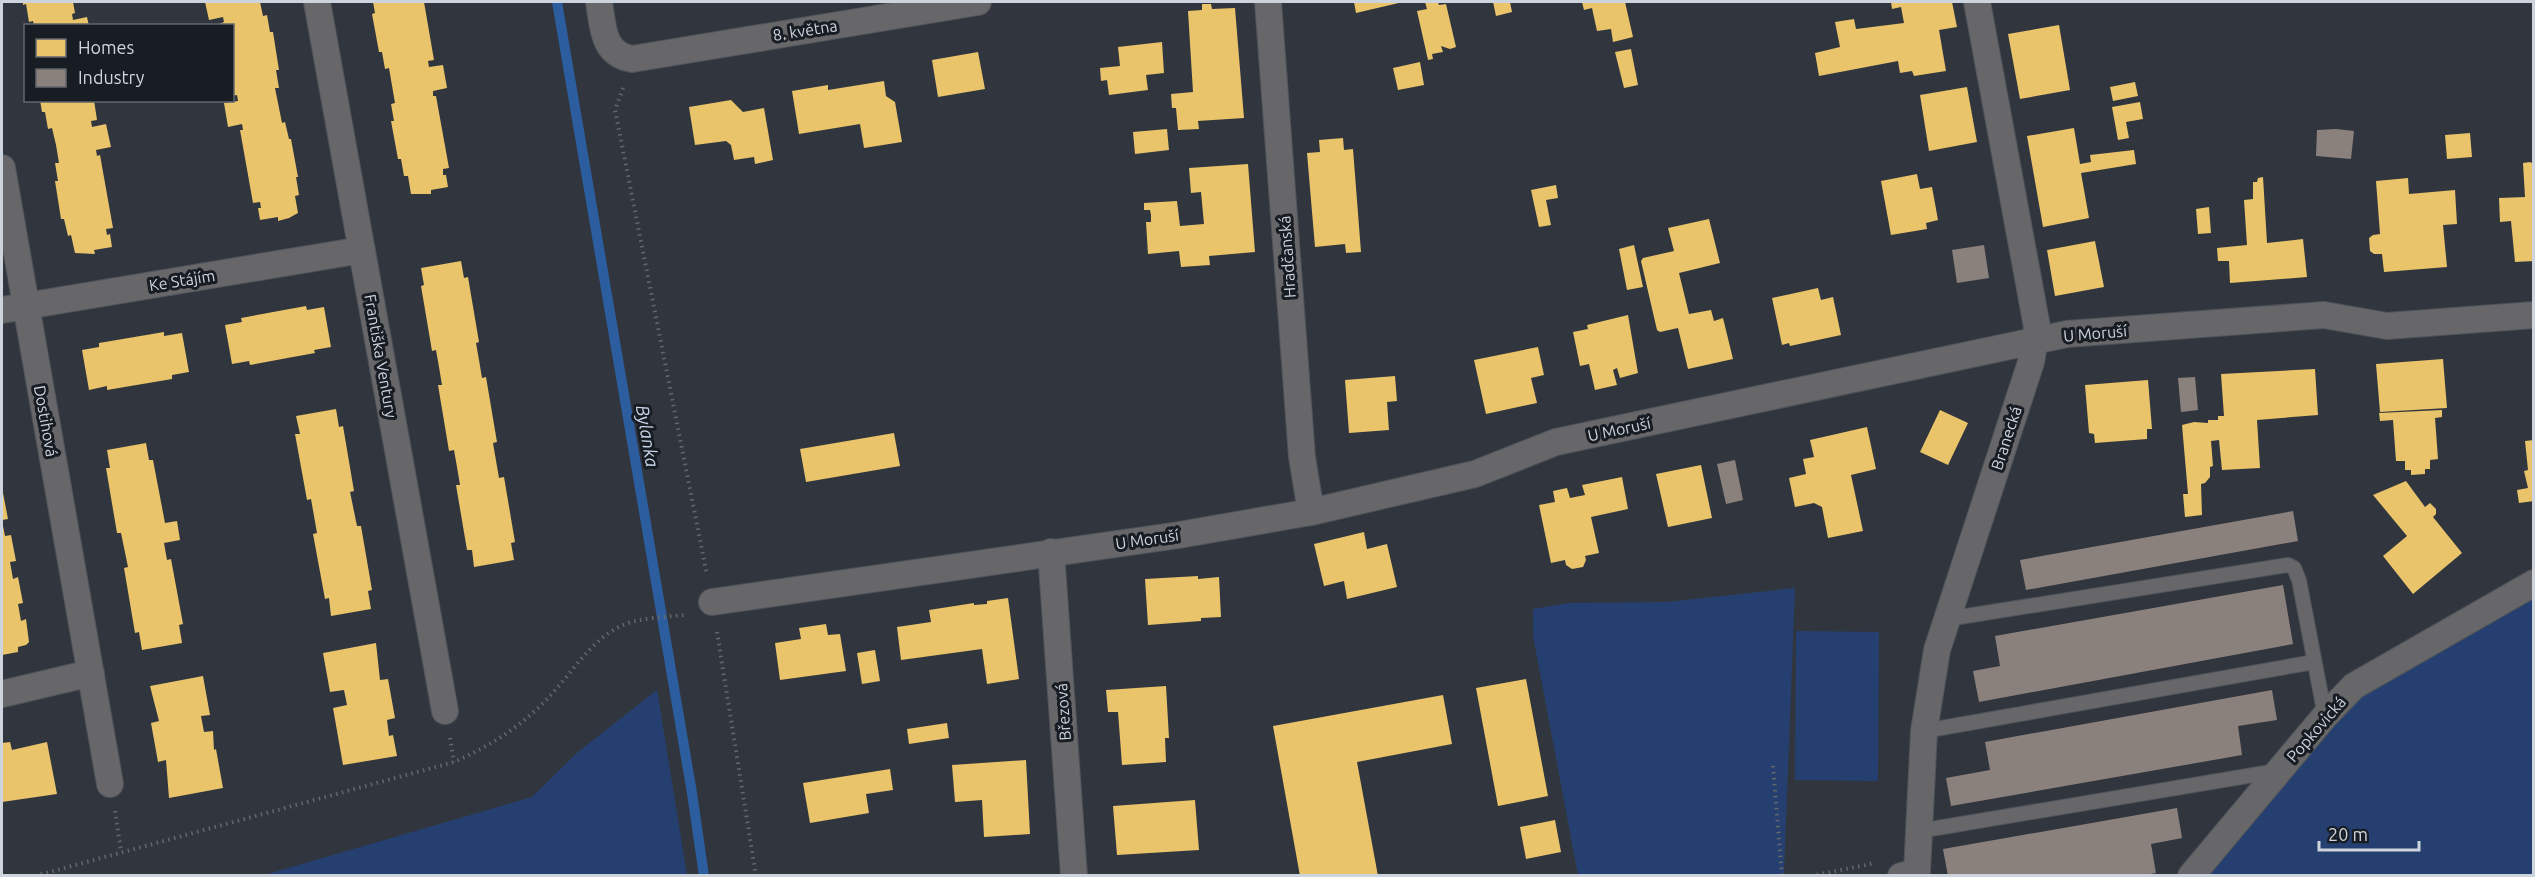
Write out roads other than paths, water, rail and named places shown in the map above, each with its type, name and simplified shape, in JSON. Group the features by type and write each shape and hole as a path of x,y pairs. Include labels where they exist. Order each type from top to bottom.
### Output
{"street":[{"name":"Františka Ventury","path":"317,2 445,711"},
{"name":"8. května","path":"599,2 609,46 615,53 632,59 978,2"},
{"name":"Hradčanská","path":"1268,2 1302,457 1311,512"},
{"name":"Branecká","path":"1912,874 1919,831 1924,731 1931,679 1947,619 2028,372 2035,340 2036,314 1977,2"},
{"name":"Dostihová","path":"2,168 14,308 91,673 110,784"},
{"name":"Ke Stájím","path":"14,308 362,250"},
{"name":"U Moruší","path":"702,607 1051,552 1179,535 1311,512 1475,474 1556,442 2067,334 2324,315 2387,326 2534,315"},
{"name":"Březová","path":"1051,552 1067,875"},
{"name":"Popkovická","path":"2191,876 2325,716 2354,687 2374,673 2534,583"},
{"path":"2,694 91,673"}],"lane":[{"path":"1947,619 2288,565 2294,568 2299,580 2325,716"},
{"path":"1924,731 2314,662"},
{"path":"1919,831 2280,770"}],"waterway":[{"name":"Bylanka","path":"557,2 692,793 704,876"}]}
